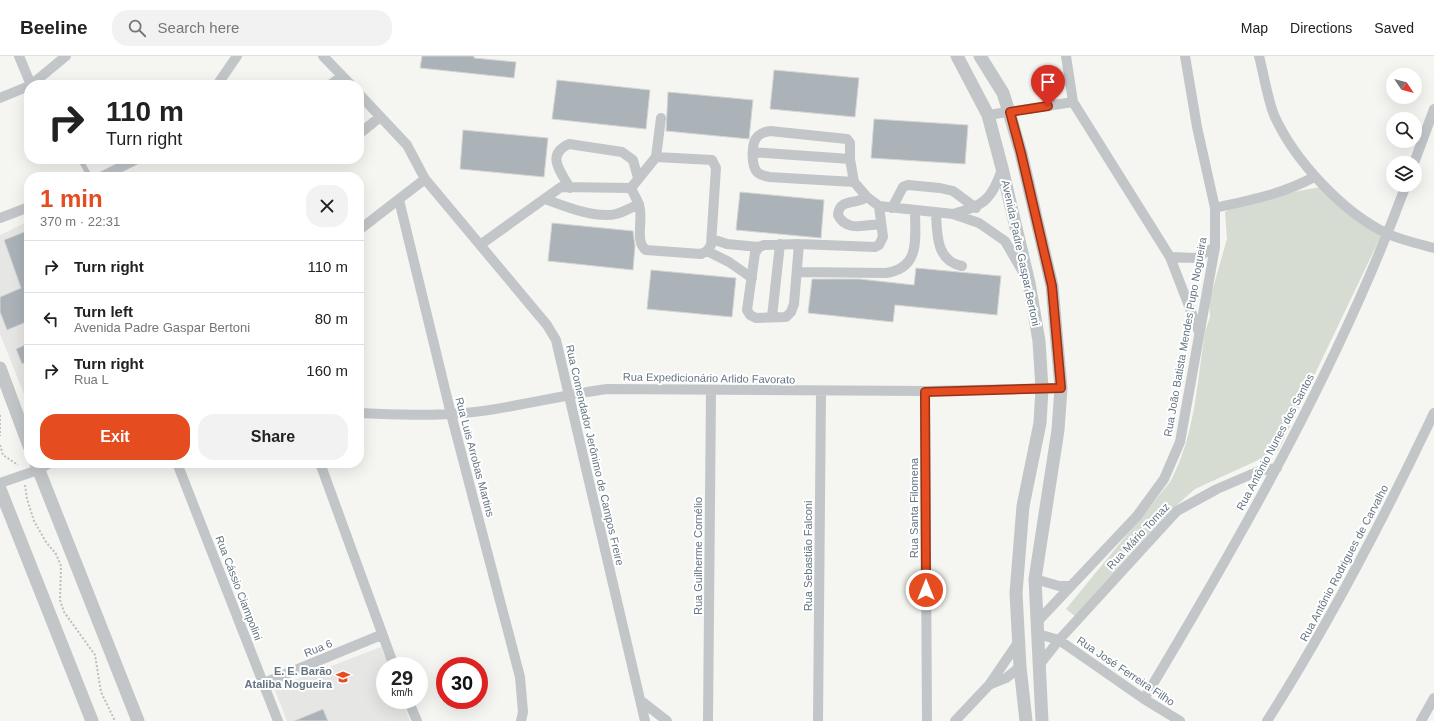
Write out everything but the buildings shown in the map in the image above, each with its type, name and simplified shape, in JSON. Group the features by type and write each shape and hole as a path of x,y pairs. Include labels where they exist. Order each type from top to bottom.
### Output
{"street":[{"path":"19,56 28,80"},
{"path":"36,80 66,56"},
{"path":"220,80 237,56"},
{"path":"323,56 346,80"},
{"name":"Avenida Padre Gaspar Bertoni","path":"957,56 988,115 1029,283 1039,341 1042,389 1040,423 1022,514 1016,593 1020,667 1026,721"},
{"name":"Avenida Padre Gaspar Bertoni","path":"980,56 1003,93 1010,112 1052,286 1061,388 1058,430 1035,579 1042,721"},
{"path":"1066,56 1073,102 1170,257 1199,332"},
{"name":"Rua João Batista Mendes Pupo Nogueira","path":"1038,628 1070,586 1137,516 1164,479 1180,442 1215,247 1215,208 1197,127 1185,56"},
{"path":"1259,56 1274,114 1293,147 1314,177 1358,216 1388,234 1434,248"},
{"path":"337,80 342,76"},
{"path":"0,98 24,88"},
{"name":"Rua Comendador Jerônimo de Campos Freire","path":"364,99 407,145 425,180 547,325 556,340 645,721"},
{"path":"988,115 1073,102"},
{"path":"1417,156 1434,109"},
{"path":"364,130 380,116"},
{"path":"630,188 656,157 661,118"},
{"path":"854,182 769,177 762,175 757,172 754,166 753,152 754,143 757,136 763,132 770,131 847,139 850,143 850,159 854,182 867,197 879,206 953,214 979,223 1005,241 1029,283"},
{"path":"570,188 556,163 557,154 562,148 569,144 622,152 633,160 638,178"},
{"path":"753,152 850,159"},
{"path":"630,188 639,204 641,214 640,242 646,250 701,254 707,251 711,245 712,239 716,174 716,168 712,160 656,157"},
{"path":"111,172 127,164"},
{"path":"953,214 976,208 988,197 997,184 1002,168"},
{"path":"1215,208 1270,196 1297,186 1314,177"},
{"path":"364,224 425,180"},
{"path":"892,208 903,187 908,184 953,192 976,208"},
{"path":"480,245 561,187 630,188"},
{"name":"Rua Antônio Nunes dos Santos","path":"1144,699 1208,593 1277,468 1336,351 1388,234 1403,192"},
{"path":"867,197 863,200 842,204 838,209 838,215 845,224 851,227 881,224"},
{"path":"545,199 573,210 604,214 615,214 639,204"},
{"name":"Rua Luis Arrobas Martins","path":"399,200 451,414 520,677 523,712 521,721"},
{"path":"799,244 792,312 786,317 756,318 750,315 747,310 755,253 759,247 764,244 799,244 875,247 882,241 879,206"},
{"path":"0,218 24,209"},
{"path":"797,272 897,272 905,267 915,247 915,210"},
{"path":"936,213 938,234 943,254 948,261 962,266"},
{"path":"712,239 727,244 759,247"},
{"path":"772,317 780,244"},
{"path":"1170,257 1196,258 1215,247"},
{"path":"707,251 729,262 752,278"},
{"path":"0,368 24,433"},
{"name":"Rua Expedicionário Arlido Favorato","path":"364,413 451,414 548,400 569,394 607,389 925,392 1061,388"},
{"name":"Rua Guilherme Cornélio","path":"708,721 711,391"},
{"name":"Rua Sebastião Falconi","path":"818,721 821,392"},
{"name":"Rua Santa Filomena","path":"925,392 927,721"},
{"name":"Rua Antônio Rodrigues de Carvalho","path":"1267,721 1294,679 1370,542 1434,413"},
{"path":"0,483 24,474 34,468"},
{"path":"38,468 138,721"},
{"name":"Rua Cássio Ciampolini","path":"179,468 278,721"},
{"path":"322,468 364,580 381,634 390,657"},
{"name":"Rua Mário Tomaz","path":"1040,664 1059,640 1177,511 1217,489 1259,471 1277,468"},
{"path":"0,489 92,721"},
{"path":"1035,579 1059,586 1070,586"},
{"path":"955,721 989,685 1019,641 1025,635 1038,628 1059,640"},
{"name":"Rua 6","path":"264,683 381,634"},
{"name":"Rua José Ferreira Filho","path":"1059,640 1144,699 1180,721"},
{"path":"989,685 1006,678 1020,667 1036,666 1040,664"},
{"path":"1421,721 1434,698"},
{"path":"640,700 667,721"},
{"path":"412,709 417,721"}],"path":[{"path":"0,415 0,436"},
{"path":"0,445 3,455 18,465 24,474 27,499 34,521 46,542 56,554 62,566 60,600 64,612 74,627 88,642 95,655 101,692 115,721"}],"shaded area":[{"path":"1320,187 1381,236 1278,451 1195,489 1169,512 1076,617 1066,609 1170,482 1185,447 1194,409 1205,332 1210,317 1209,302 1227,239 1225,212 1242,202"},
{"path":"24,223 24,394 0,334 0,235"},
{"name":"E. E. Barão Ataliba Nogueira","path":"381,647 385,657 376,657 376,709 405,709 410,721 287,721 274,688"}],"place":[{"name":"E. E. Barão Ataliba Nogueira","path":"343,677"}],"route":[{"path":"926,590 925,392 1061,388 1052,286 1035,210 1010,112 1048,106"}]}
